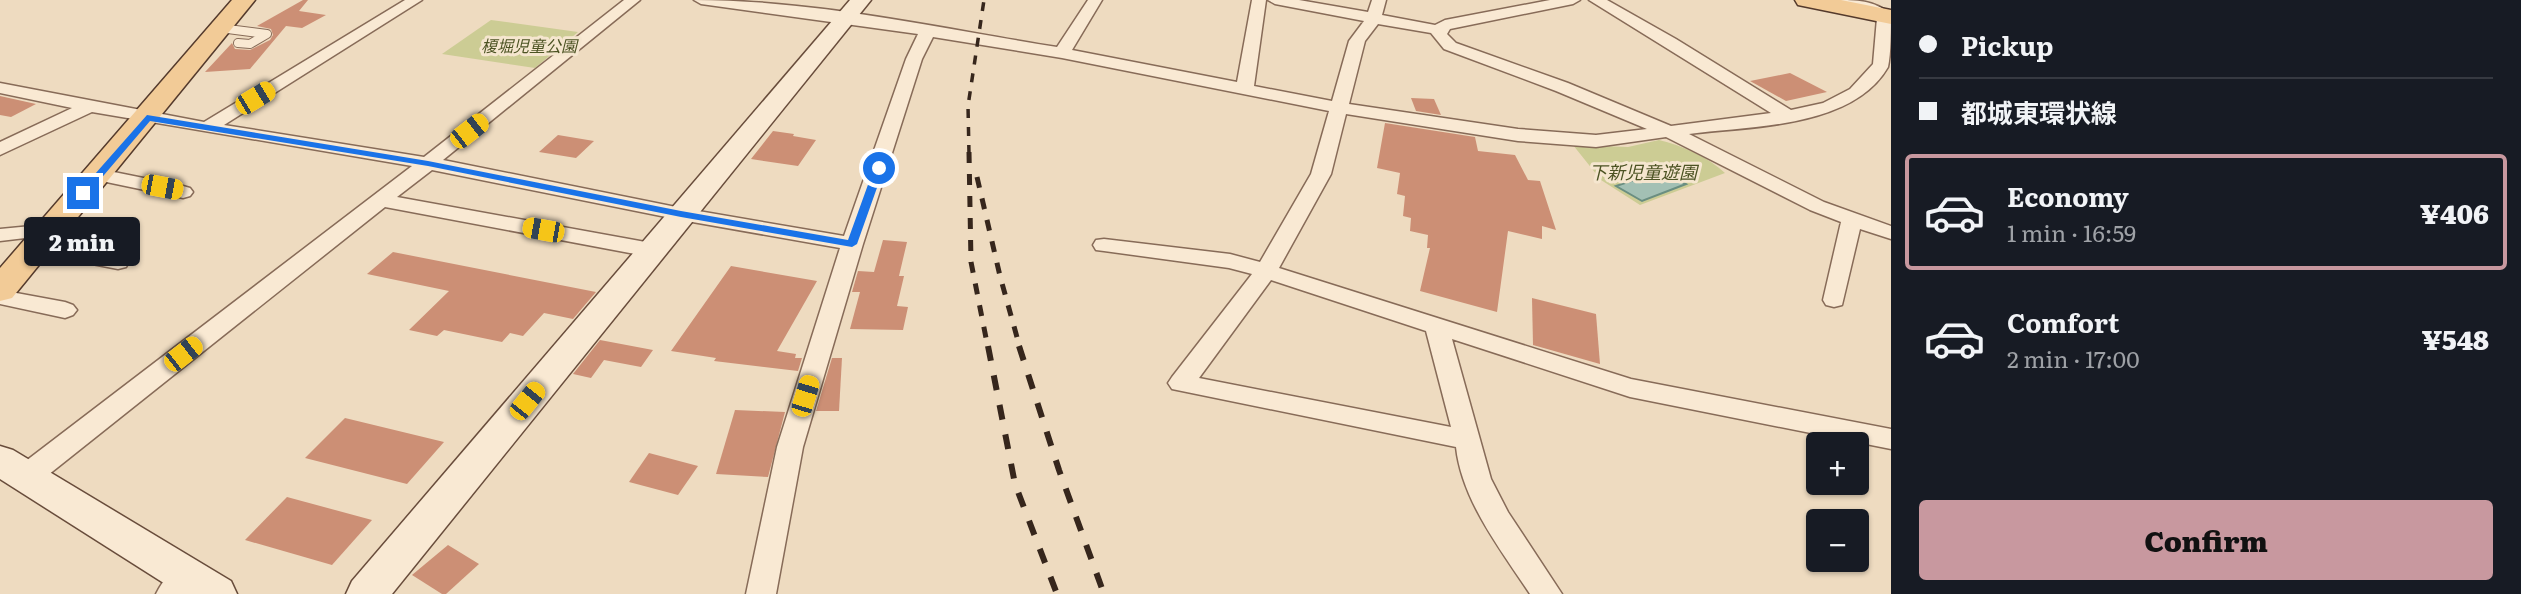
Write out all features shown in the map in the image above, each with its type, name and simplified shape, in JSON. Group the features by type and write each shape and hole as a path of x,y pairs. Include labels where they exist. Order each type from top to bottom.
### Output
{"main road":[{"path":"0,290 147,118 223,37 244,0"},
{"path":"1806,0 1888,16"}],"street":[{"path":"209,126 415,0"},
{"path":"192,588 14,467 381,200 633,0"},
{"path":"701,0 853,9 928,31 1062,53 1337,107 1518,135 1596,141 1788,116 1829,107 1856,93 1886,66 1888,16 1871,7 1843,0"},
{"path":"1062,53 1095,0"},
{"path":"1244,88 1259,0"},
{"path":"1275,0 1438,30 1445,25 1573,0"},
{"path":"1379,0 1374,18 1357,41 1321,174 1266,271 1181,383 1468,440"},
{"path":"1596,0 1671,41 1788,116"},
{"path":"367,594 853,9"},
{"path":"1438,30 1439,37 1450,46 1562,87 1670,132 1817,206 1891,233"},
{"path":"761,594 790,447 852,244 914,59 928,31"},
{"path":"0,88 147,118 428,163 681,214 852,244"},
{"path":"0,102 21,92"},
{"path":"0,149 89,107"},
{"path":"99,175 183,192"},
{"path":"381,200 651,250"},
{"path":"1834,300 1852,219"},
{"path":"0,235 45,238 118,261"},
{"path":"1104,245 1230,261 1630,388 1891,439"},
{"path":"0,297 65,310"},
{"path":"1436,325 1468,440 1468,459 1501,526 1547,594"}],"green space":[{"name":"榎堀児童公園","path":"491,20 578,32 535,68 442,54"},
{"name":"下新児童遊園","path":"1659,140 1694,152 1725,173 1640,205 1601,180 1573,145 1628,147"}],"shaded area":[{"path":"1661,171 1686,184 1642,201 1616,186"}],"building":[{"path":"303,0 308,0 299,11 326,15 302,28 286,26 250,69 205,72 232,43 235,49 250,50 270,40 273,35 271,29 257,26"},
{"path":"1790,73 1827,92 1786,101 1750,81"},
{"path":"0,96 36,104 11,117 0,115"},
{"path":"1411,98 1434,99 1441,115 1416,111"},
{"path":"1385,123 1475,137 1478,151 1515,155 1528,180 1540,181 1556,230 1542,226 1542,239 1508,231 1497,312 1420,291 1430,248 1427,248 1428,235 1410,231 1411,218 1403,216 1405,196 1397,194 1400,173 1377,168"},
{"path":"773,131 816,140 798,166 751,159"},
{"path":"558,135 594,141 576,158 539,152"},
{"path":"883,240 907,242 899,276 904,276 897,306 908,307 903,330 850,329 860,292 852,292 858,271 874,272"},
{"path":"393,252 596,292 573,319 544,313 523,336 510,333 502,342 444,330 437,336 409,330 449,291 367,274"},
{"path":"731,266 817,281 777,351 796,354 795,358 802,358 798,371 714,361 716,358 671,351"},
{"path":"1532,298 1596,314 1600,364 1533,345"},
{"path":"600,340 653,350 641,367 604,360 591,378 573,374"},
{"path":"832,358 842,358 839,411 816,411"},
{"path":"735,410 785,412 768,477 716,474"},
{"path":"345,418 444,442 407,484 305,458"},
{"path":"649,453 698,466 678,495 629,482"},
{"path":"287,497 372,520 332,565 245,540"},
{"path":"448,545 479,564 446,594 442,594 412,575"}],"railway":[{"path":"969,154 968,106 984,0"},
{"path":"969,152 971,262 988,348"},
{"path":"977,177 1020,348"},
{"path":"988,346 1015,484 1057,594"},
{"path":"1019,346 1059,470 1104,594"}],"route":[{"path":"83,193 147,118 428,163 681,214 852,244 879,168"}]}
